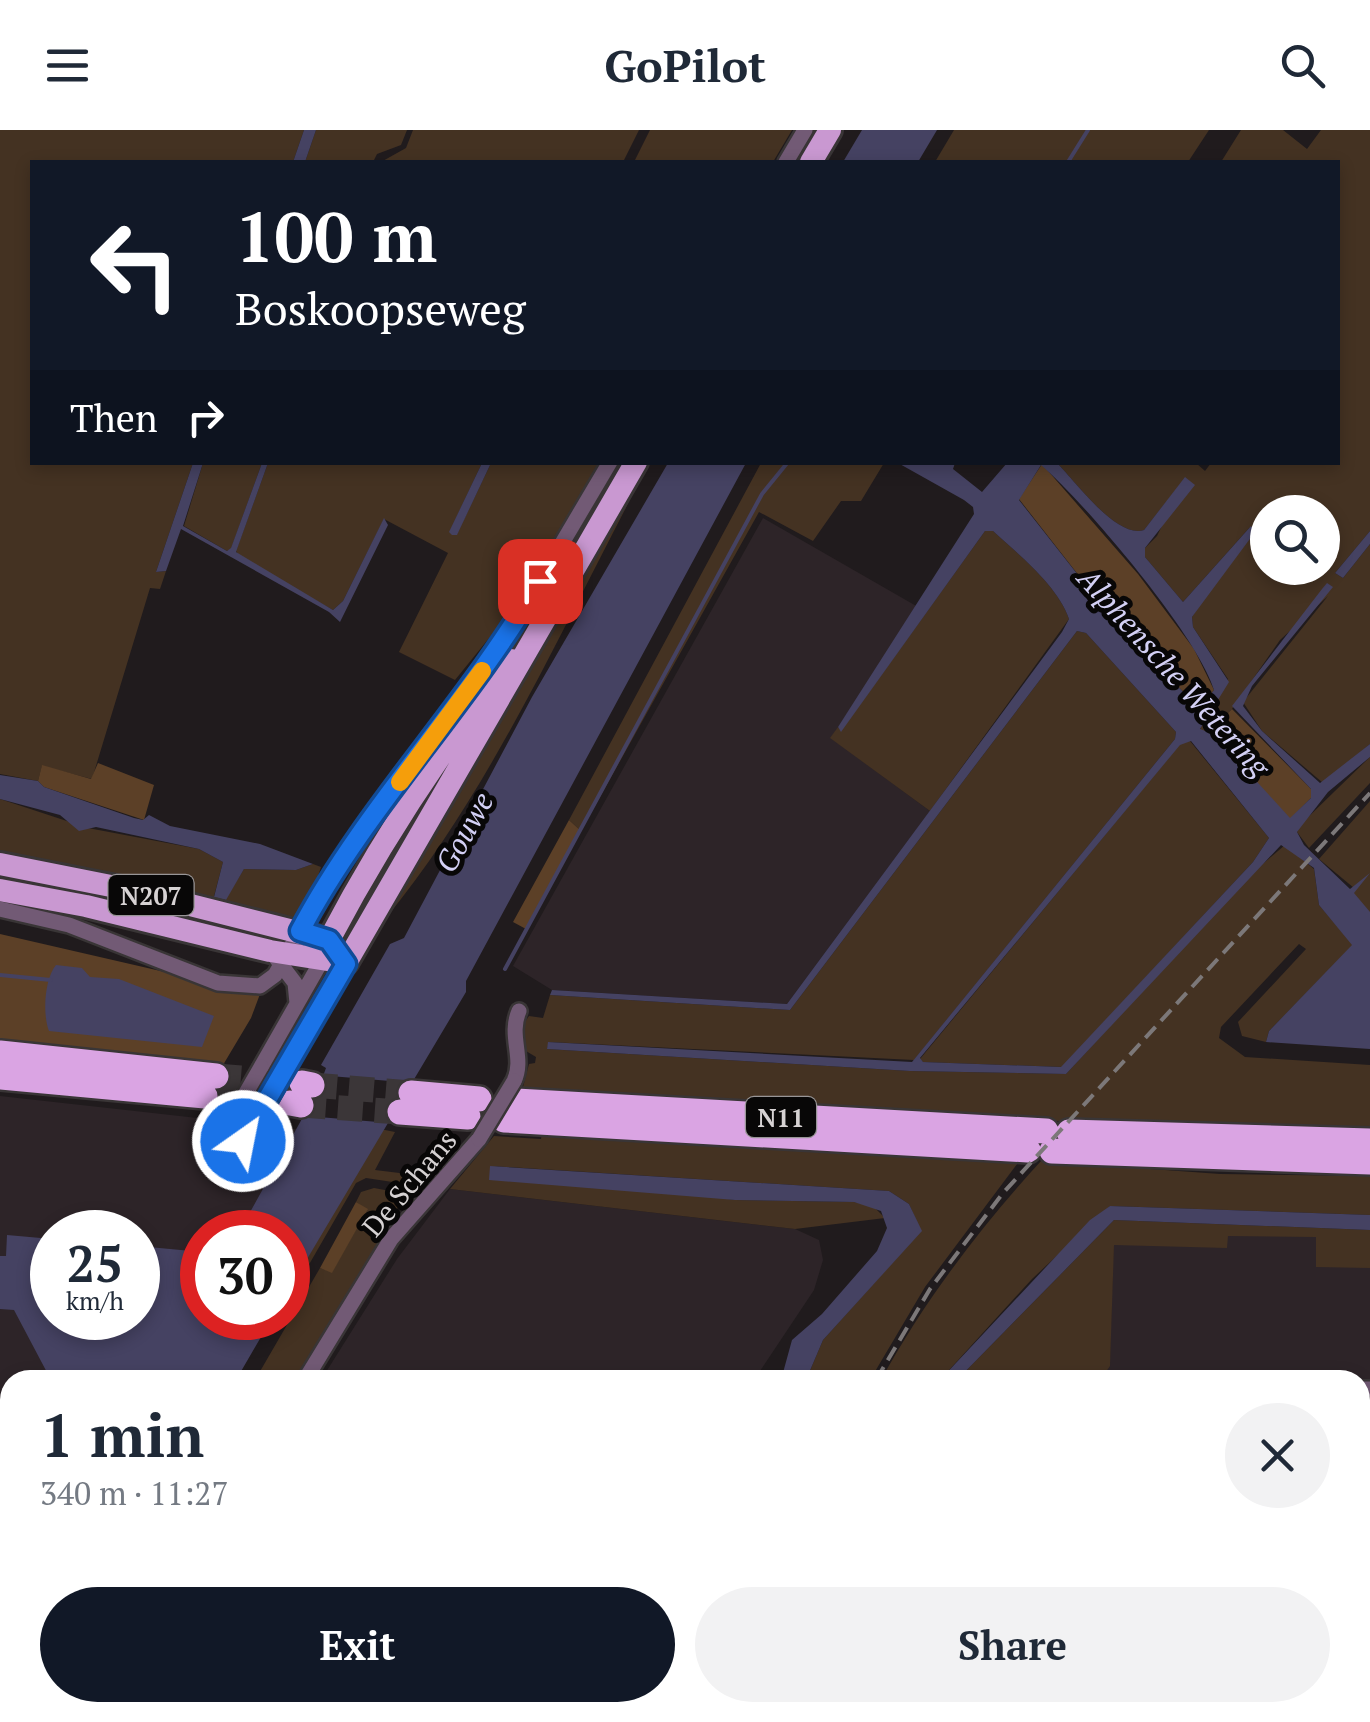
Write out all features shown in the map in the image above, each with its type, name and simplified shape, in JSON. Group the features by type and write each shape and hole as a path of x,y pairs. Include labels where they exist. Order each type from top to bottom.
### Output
{"highway":[{"path":"0,1053 211,1086 0,1077"},
{"name":"N11","path":"511,1101 1370,1162"},
{"path":"405,1103 476,1118"},
{"name":"N11","path":"1049,1141 1370,1141"}],"main road":[{"path":"812,160 830,130"},
{"path":"333,955 556,602 634,465"},
{"path":"333,955 341,915 470,712 556,602"},
{"name":"N207","path":"0,864 300,931"},
{"name":"N207","path":"0,890 86,906 279,957 333,955"},
{"path":"300,931 341,915"},
{"path":"300,931 333,955"}],"street":[{"path":"787,160 805,130"},
{"path":"0,909 69,925 230,986 260,986 300,931 334,872 522,611 608,465"},
{"path":"333,955 299,1089 262,1114 243,1141 222,1128 296,1007 333,955"},
{"path":"279,957 296,984 296,1007"},
{"path":"511,1101 519,1063 513,1033 519,1011"},
{"name":"De Schans","path":"311,1370 382,1251 476,1118 511,1101"}],"shaded area":[{"path":"0,130 304,130 294,160 30,160 30,465 192,465 156,572 166,571 160,589 150,588 92,779 42,766 38,781 0,774"},
{"path":"316,130 407,130 401,145 377,154 374,160 306,160"},
{"path":"413,130 639,130 624,160 385,160 406,148"},
{"path":"650,130 792,130 774,160 635,160"},
{"path":"954,130 1209,130 1189,160 936,160"},
{"path":"1241,130 1283,130 1307,149 1321,130 1370,130 1370,531 1340,567 1340,495 1250,495 1250,527 1183,602 1145,557 1145,548 1157,536 1185,478 1144,530 1133,530 1110,518 1059,465 1198,465 1205,471 1210,465 1340,465 1340,160 1222,160"},
{"path":"202,465 261,465 231,549 227,551 184,526"},
{"path":"267,465 481,465 450,531 457,534 490,465 598,465 520,600 455,680 399,652 448,553 384,519 343,601 333,610 240,558 236,551"},
{"path":"619,465 630,465 522,638 503,660"},
{"path":"760,465 883,465 861,501 841,501 813,541 759,512 581,831 569,820"},
{"path":"1043,465 1138,574 1194,649 1214,690 1200,709 1115,622 1019,499"},
{"path":"631,498 489,768 423,870 386,918"},
{"path":"763,518 918,607 831,738 930,811 787,1004 552,990 513,966"},
{"path":"1250,527 1250,585 1340,585 1340,576 1343,578 1370,544 1370,744 1323,783 1262,731 1243,702 1328,596 1280,640 1232,709 1207,734 1200,730 1202,724 1228,679 1193,627 1192,617"},
{"path":"985,531 993,531 1036,571 1069,619 930,811 830,738 838,727 841,731"},
{"path":"1077,631 1086,633 1176,732 1175,739 914,1060 549,1042 547,1049 910,1071 1066,1074 1251,874 1285,845 1314,869 1319,905 1353,945 1269,1031 1266,1042 1242,1036 1238,1022 1306,949 1299,944 1221,1027 1219,1038 1245,1057 1370,1065 1370,1130 1244,1128 1230,1122 886,1115 543,1095 542,1089 523,1087 529,1064 535,1063 536,1057 521,1048 522,1026 529,1016 543,1018 550,995 790,1010"},
{"path":"1232,709 1311,789 1311,798 1290,819 1211,733 1207,734"},
{"path":"1190,741 1269,838 1253,862 1062,1067 923,1062 920,1059 1180,744"},
{"path":"1370,757 1370,783 1309,848 1297,832 1300,825"},
{"path":"98,763 154,785 144,820 44,787 38,781 42,765 91,779"},
{"path":"0,799 88,828 199,849 223,862 214,896 225,900 244,869 296,870 313,864 321,867 312,895 295,921 0,853"},
{"path":"1370,801 1370,925 1349,896 1354,888 1319,859"},
{"path":"569,820 581,831 526,929 513,922"},
{"path":"0,934 260,994 251,1018 223,1065 0,1041"},
{"path":"0,1096 305,1130 261,1210 180,1210 182,1340 163,1370 0,1370"},
{"path":"380,1129 395,1132 375,1170 424,1176 451,1140 457,1142 419,1186 366,1178 356,1183 310,1263 310,1252"},
{"path":"542,1133 1020,1160 925,1287 876,1370 810,1370 823,1340 921,1231 909,1204 889,1191 491,1166 735,1200 854,1202 873,1206 885,1218 795,1229 450,1189 494,1136 541,1139"},
{"path":"1041,1161 1220,1174 1370,1176 1370,1215 1110,1206 1032,1279 949,1370 887,1370 956,1263"},
{"path":"374,1188 401,1193 400,1204 305,1370 261,1370 278,1340 310,1340 310,1285 320,1268 332,1272 367,1210 356,1202 361,1192"},
{"path":"450,1189 795,1229 819,1240 823,1260 814,1290 761,1370 327,1370 397,1259"},
{"path":"356,1202 368,1209 332,1273 320,1268"},
{"path":"1114,1220 1370,1230 1370,1268 1316,1267 1316,1237 1228,1236 1227,1248 1114,1245 1107,1370 967,1370"},
{"path":"1114,1227 1370,1233 1370,1370 1063,1370 1110,1359"}],"water":[{"path":"304,130 316,130 306,160 294,160"},
{"path":"862,130 937,130 919,160 844,160"},
{"path":"192,465 202,465 183,526 227,551 261,465 267,465 236,552 333,610 343,601 384,518 388,525 340,622 329,612 181,529 166,571 156,572"},
{"path":"481,465 490,465 457,535 449,532"},
{"name":"Gouwe","path":"667,465 745,465 466,981 466,992 310,1254 310,1210 251,1210 318,1090 326,1068 321,1065 390,944 404,938 532,697"},
{"path":"902,465 954,465 953,469 982,492 1005,465 1041,465 1059,465 1110,518 1133,530 1144,530 1185,477 1195,485 1145,548 1145,557 1183,602 1250,527 1250,539 1192,617 1193,627 1229,682 1200,729 1211,733 1290,818 1311,798 1311,789 1232,706 1325,585 1333,587 1252,686 1243,706 1262,731 1320,783 1370,744 1370,757 1328,792 1297,832 1304,845 1350,889 1370,873 1354,893 1370,912 1370,1049 1266,1042 1269,1031 1352,945 1319,905 1314,868 1281,845 1066,1074 910,1071 547,1049 548,1042 912,1062 1175,739 1176,732 1086,633 1077,631 790,1010 550,995 552,990 787,1004 1069,619 1036,571 993,531 985,531 841,732 838,727 974,514 973,507 964,500","holes":["1041,465 1111,539 1187,638 1214,690 1200,709 1115,622 1019,500","1191,741 1269,838 1253,862 1061,1067 923,1062 920,1058 1180,745"]},
{"path":"1370,531 1370,544 1343,578 1340,567"},
{"path":"0,775 38,781 44,787 134,818 143,820 149,815 170,826 260,844 313,864 296,870 244,869 226,900 214,897 223,862 199,849 96,827 79,831 60,815 0,799"},
{"path":"56,965 82,968 90,977 119,979 214,1016 202,1047 49,1031 46,996"},
{"path":"490,1166 889,1191 909,1204 922,1231 823,1340 810,1370 784,1370 792,1340 822,1314 877,1251 887,1228 881,1211 854,1202 735,1200 489,1180"},
{"path":"1110,1206 1370,1215 1370,1230 1114,1220 967,1370 949,1370 1090,1220"},
{"path":"7,1235 30,1237 30,1340 160,1340 160,1248 180,1250 180,1340 259,1340 242,1370 46,1370 14,1310 0,1309 0,1256 6,1256"}],"pier":[{"path":"318,1075 414,1083 390,1123 295,1115"}],"waterway":[{"path":"1069,160 1088,130"},
{"path":"505,969 762,494 786,465"},
{"path":"0,975 51,980"}],"tunnel":[{"path":"216,1076 302,1083"},
{"path":"312,1085 411,1093"},
{"path":"205,1096 290,1103"},
{"path":"301,1105 400,1112"}],"railway":[{"path":"882,1370 930,1289 1003,1193 1370,793"}],"slow traffic":[{"path":"400,782 482,671"}],"route":[{"path":"243,1141 346,964 329,940 300,931 307,917 334,872 484,668 540,581"}],"water label":[{"name":"Alphensche Wetering","path":"1174,672"}]}
